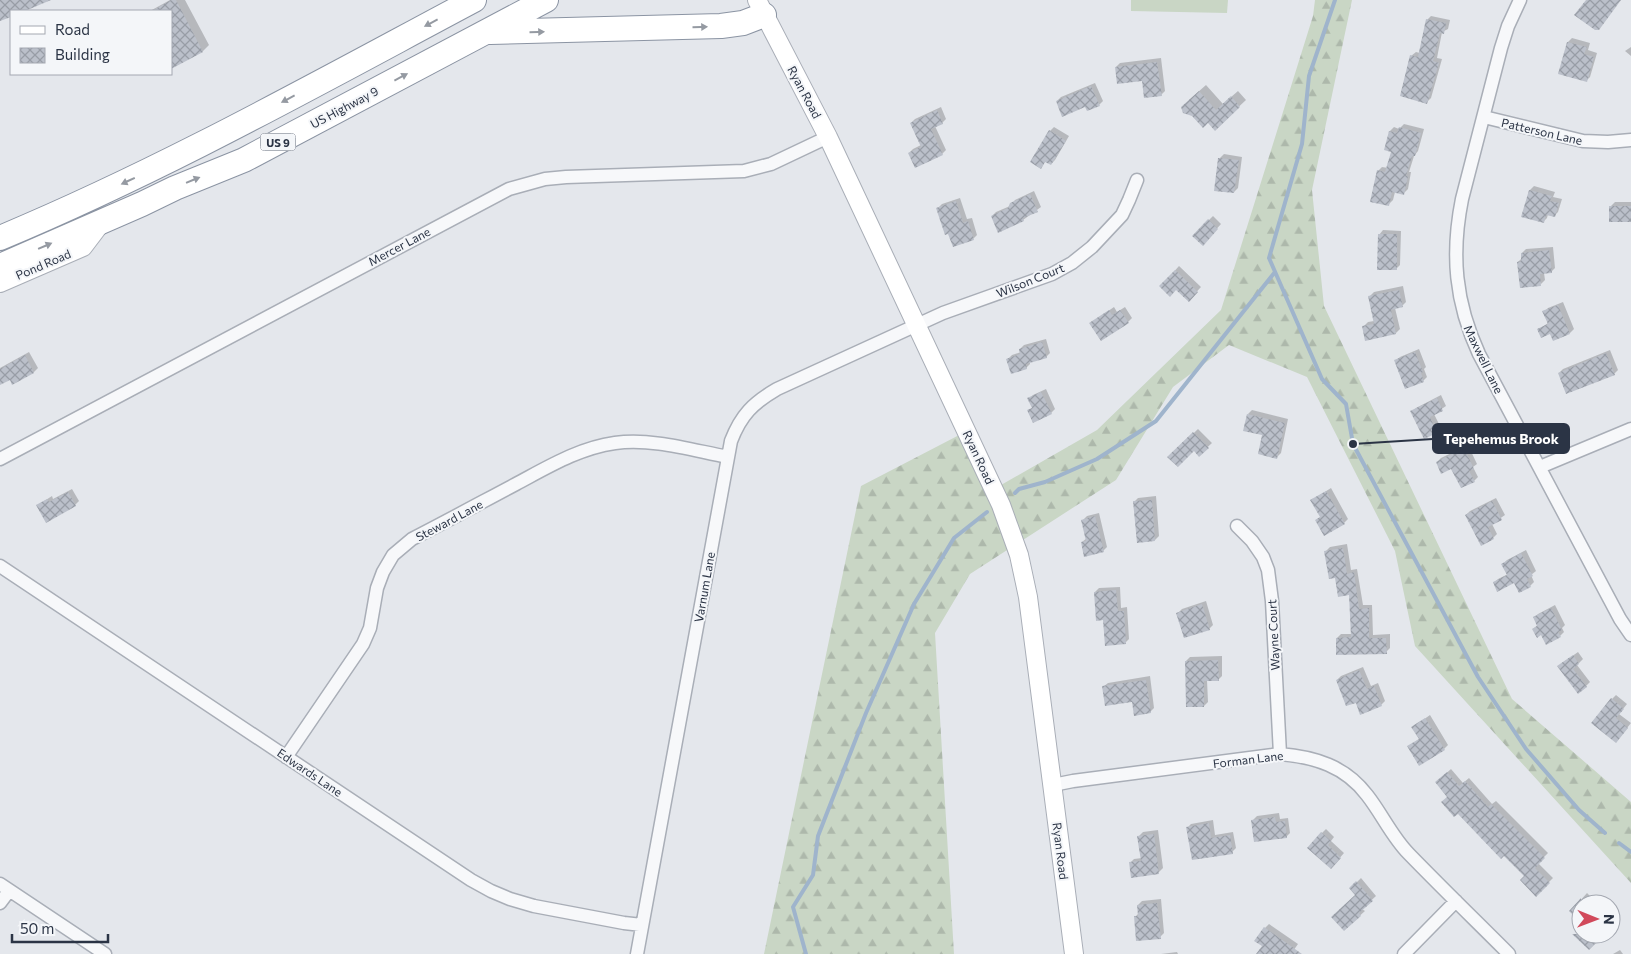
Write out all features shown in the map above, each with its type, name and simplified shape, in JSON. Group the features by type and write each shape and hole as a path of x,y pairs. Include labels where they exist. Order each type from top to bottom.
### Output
{"highway":[{"name":"US 9","path":"0,238 86,201 148,171 474,0"},
{"name":"US Highway 9","path":"0,266 175,188 244,160 546,0"},
{"path":"488,32 722,26 742,23 761,8"}],"street":[{"name":"Maxwell Lane","path":"1520,0 1508,26 1501,48 1457,223 1455,256 1458,292 1466,323 1476,347 1620,618 1631,635"},
{"name":"Ryan Road","path":"761,8 828,137 1001,505 1019,555 1028,597 1074,954"},
{"name":"Patterson Lane","path":"1484,117 1582,141 1608,142 1631,140"},
{"name":"Mercer Lane","path":"0,459 509,189 545,179 566,177 744,171 771,164 828,137"},
{"name":"Wilson Court","path":"916,325 943,313 1052,274 1072,263 1092,247 1122,215 1137,180"},
{"name":"Pond Road","path":"0,283 83,247 103,221"},
{"name":"Varnum Lane","path":"637,954 731,441 744,414 763,397 916,325"},
{"path":"1540,467 1631,429"},
{"name":"Steward Lane","path":"286,757 363,644 370,628 377,588 383,572 393,555 412,540 563,459 592,448 615,443 640,442 660,444 728,458"},
{"name":"Wayne Court","path":"1237,526 1252,541 1268,570 1272,601 1280,754"},
{"name":"Edwards Lane","path":"0,566 491,891 534,906 642,925"},
{"name":"Forman Lane","path":"1053,785 1280,754 1303,756 1317,760 1334,767 1347,776 1366,794 1407,853 1509,954"},
{"path":"0,903 5,888 105,954"},
{"path":"1404,954 1456,901"}],"green space":[{"path":"1131,0 1228,0 1227,13 1131,11"},
{"path":"1315,0 1352,0 1312,190 1324,306 1512,699 1631,802 1631,883 1415,646 1395,551 1307,377 1229,345 1173,387 1116,480 970,574 935,633 954,954 764,954 861,486 965,432 994,489 1097,430 1221,310 1313,16"}],"building":[{"path":"0,0 51,0 27,10 10,10 10,17 0,21"},
{"path":"171,0 176,0 203,52 172,68 172,10 154,10"},
{"path":"1586,0 1621,0 1599,30 1595,30 1574,15"},
{"path":"1426,19 1446,23 1444,34 1440,33 1433,61 1439,63 1427,104 1400,96 1410,55 1418,57"},
{"path":"1567,42 1587,47 1584,54 1594,57 1587,82 1558,74"},
{"path":"1157,62 1162,96 1144,98 1142,81 1117,84 1115,67"},
{"path":"1091,86 1100,106 1087,111 1085,107 1062,117 1056,101"},
{"path":"1199,91 1216,110 1231,96 1240,107 1215,131 1208,123 1203,128 1192,116 1183,113 1181,107"},
{"path":"937,110 943,124 931,129 943,155 915,168 908,153 921,147 910,123"},
{"path":"1399,127 1421,133 1415,156 1412,156 1406,176 1408,176 1404,195 1392,192 1389,206 1370,202 1377,170 1385,172 1391,152 1384,150 1389,131 1397,133"},
{"path":"1049,130 1066,141 1051,165 1045,162 1041,169 1030,162"},
{"path":"1218,158 1239,160 1234,193 1214,191"},
{"path":"1529,190 1552,196 1550,201 1559,203 1555,217 1546,215 1544,223 1521,217"},
{"path":"1030,194 1038,212 1023,218 1024,221 998,233 991,216 1008,208 1010,203"},
{"path":"956,201 963,223 968,221 974,240 953,247 948,234 945,235 936,208"},
{"path":"1609,206 1631,206 1631,222 1609,222"},
{"path":"1208,219 1218,229 1203,246 1192,236"},
{"path":"1378,234 1397,234 1397,270 1377,270"},
{"path":"1549,250 1552,273 1540,274 1541,286 1520,288 1517,262 1521,261 1521,253"},
{"path":"1175,270 1198,292 1189,302 1176,290 1170,297 1159,286"},
{"path":"1399,290 1403,307 1391,310 1396,334 1365,341 1362,326 1374,324 1368,296"},
{"path":"1558,305 1570,334 1553,341 1550,334 1541,338 1537,329 1548,324 1542,311"},
{"path":"1109,310 1112,315 1120,310 1129,323 1101,341 1089,323"},
{"path":"1042,342 1047,358 1026,364 1027,369 1011,374 1006,359 1020,354 1019,349"},
{"path":"1415,352 1423,372 1421,373 1424,382 1405,389 1394,360"},
{"path":"1606,353 1615,375 1566,394 1558,373"},
{"path":"25,355 34,373 12,385 10,380 0,385 0,369"},
{"path":"1041,392 1052,414 1033,423 1027,410 1032,408 1027,398"},
{"path":"1437,398 1443,411 1430,417 1437,433 1424,439 1410,411"},
{"path":"1247,414 1285,423 1277,459 1258,454 1262,435 1243,431"},
{"path":"1193,432 1209,448 1199,457 1194,451 1178,467 1167,457"},
{"path":"1464,448 1474,469 1469,471 1475,482 1461,488 1451,469 1441,474 1436,462"},
{"path":"1326,491 1345,524 1324,536 1315,520 1320,517 1310,500"},
{"path":"68,492 76,506 46,523 36,505 47,499 49,502"},
{"path":"1152,500 1155,541 1137,543 1133,501"},
{"path":"1492,501 1502,520 1488,527 1494,539 1481,546 1465,515"},
{"path":"1095,516 1104,552 1084,557 1081,542 1086,541 1081,520"},
{"path":"1343,548 1347,574 1354,572 1359,609 1369,608 1369,638 1386,638 1387,654 1336,655 1336,638 1351,637 1349,595 1338,597 1335,578 1329,579 1324,551"},
{"path":"1521,553 1533,576 1527,579 1531,587 1519,593 1514,583 1497,592 1493,582 1507,575 1501,564"},
{"path":"1116,590 1118,611 1124,611 1126,644 1105,646 1103,620 1096,621 1094,592"},
{"path":"1202,604 1210,630 1184,638 1176,613"},
{"path":"1551,608 1562,630 1558,632 1561,637 1546,645 1541,635 1537,638 1532,629 1537,626 1533,617"},
{"path":"1573,655 1579,664 1573,669 1587,687 1578,694 1557,666"},
{"path":"1218,660 1219,681 1204,681 1204,707 1186,707 1185,661"},
{"path":"1359,670 1367,689 1374,686 1382,706 1360,715 1356,703 1346,706 1336,680"},
{"path":"1146,680 1151,713 1134,716 1132,702 1105,706 1102,686"},
{"path":"1611,698 1624,709 1616,718 1628,728 1616,743 1591,723"},
{"path":"1425,718 1445,750 1419,766 1407,746 1419,739 1411,727"},
{"path":"1447,772 1459,786 1465,781 1488,807 1491,804 1545,858 1535,868 1550,883 1536,897 1520,880 1524,876 1504,856 1501,859 1458,814 1454,817 1441,802 1447,797 1435,782"},
{"path":"1275,817 1276,822 1285,821 1287,838 1254,842 1251,820"},
{"path":"1209,823 1211,838 1230,835 1233,854 1192,860 1186,827"},
{"path":"1321,832 1331,841 1328,845 1341,858 1331,869 1307,848"},
{"path":"1154,834 1159,874 1131,878 1129,862 1141,861 1137,836"},
{"path":"1356,881 1373,901 1359,913 1361,916 1344,931 1331,917 1355,895 1349,888"},
{"path":"1157,903 1161,939 1136,941 1134,916 1138,916 1137,905"},
{"path":"1264,927 1302,954 1256,954 1262,946 1254,941"},
{"path":"1583,944 1595,944 1589,950"}],"waterway":[{"path":"1335,0 1309,76 1302,144 1269,258 1322,379 1346,404 1353,444 1478,677 1526,749 1579,810 1605,833"},
{"path":"1015,493 1019,489 1045,482 1097,459 1156,421 1275,272"},
{"path":"806,954 793,907 813,875 818,836 866,713 914,604 954,538 987,512"},
{"path":"1619,843 1631,852"}],"place":[{"name":"Tepehemus Brook","path":"1353,444"}]}
